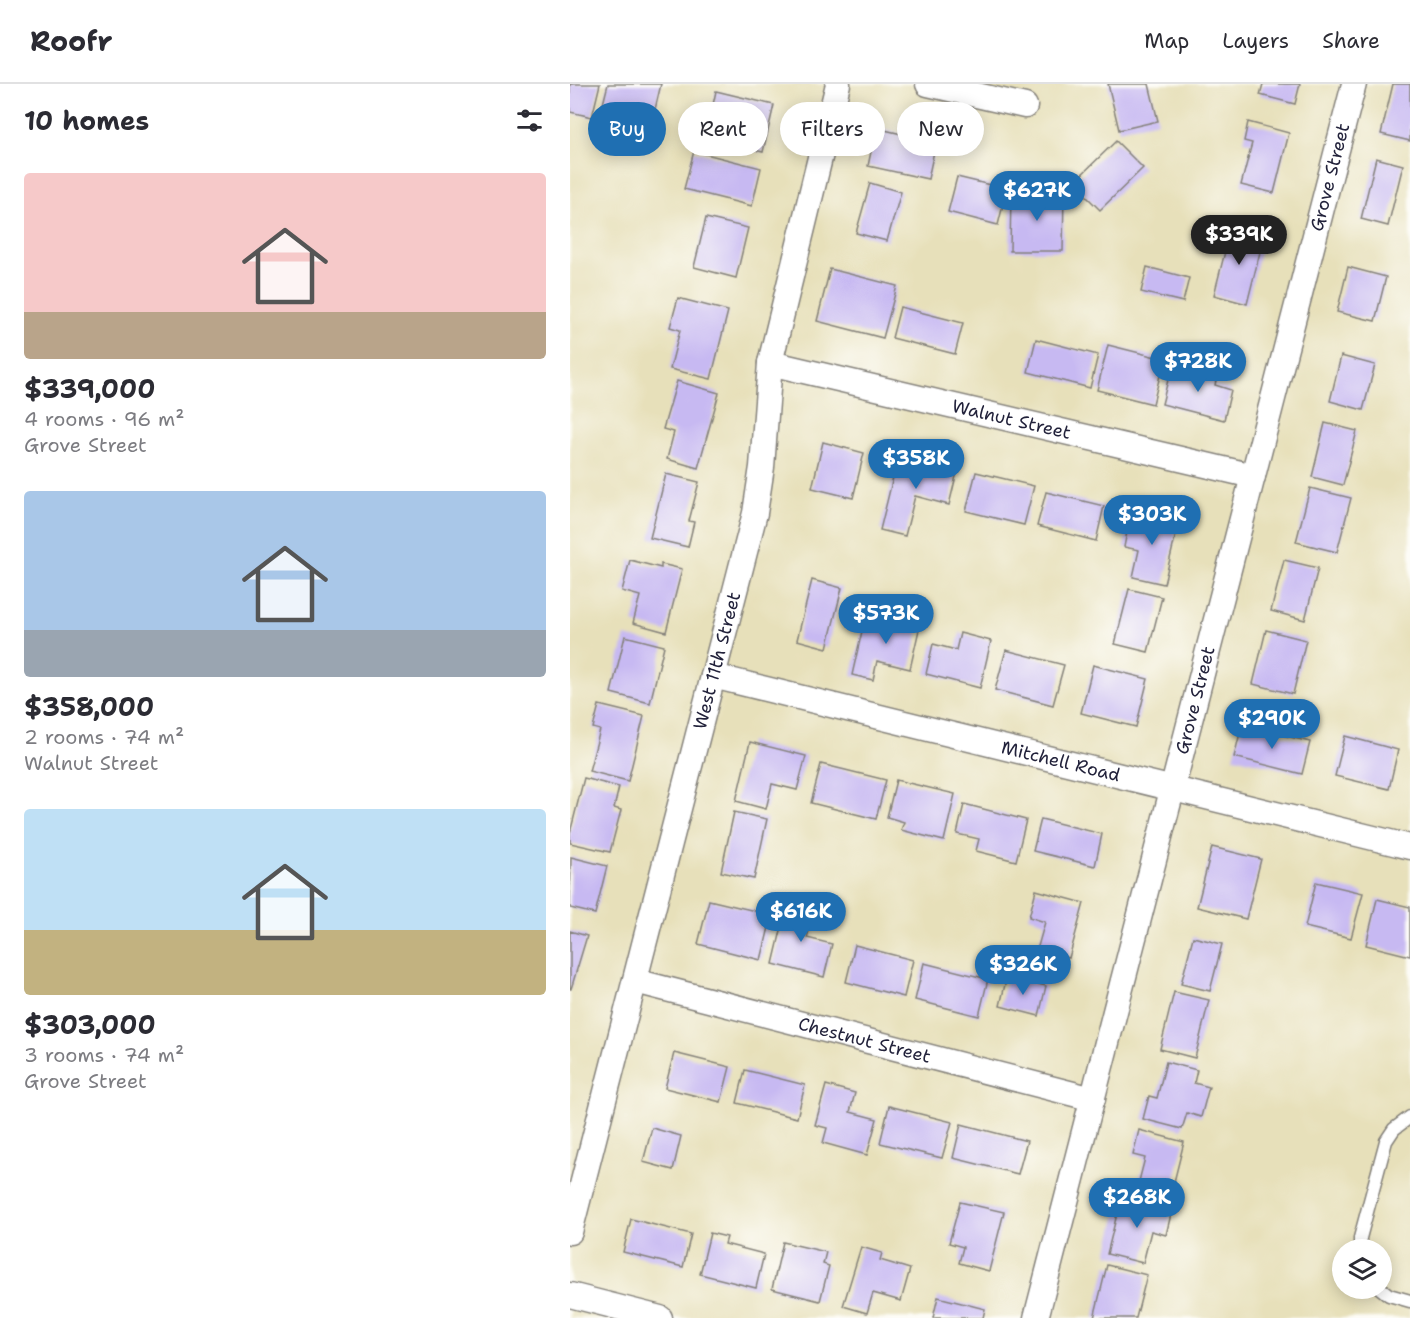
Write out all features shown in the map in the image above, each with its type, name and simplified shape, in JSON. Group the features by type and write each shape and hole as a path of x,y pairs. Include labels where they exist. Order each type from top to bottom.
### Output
{"street":[{"name":"West 11th Street","path":"570,1232 755,513 762,467 770,363 838,84"},
{"path":"928,84 1025,106"},
{"name":"Grove Street","path":"1036,1318 1354,84"},
{"name":"Walnut Street","path":"770,363 1253,476"},
{"name":"Mitchell Road","path":"713,676 1410,847"},
{"name":"Chestnut Street","path":"635,981 1093,1099"},
{"path":"570,1295 660,1318"}],"lane":[{"path":"1360,1239 1386,1141 1394,1129 1410,1117"},
{"path":"1392,1296 1410,1301"}],"building":[{"path":"570,84 600,84 596,102 588,102 588,116 570,112"},
{"path":"608,84 661,84 657,102 604,102"},
{"path":"1108,84 1149,84 1158,121 1119,130"},
{"path":"1263,84 1300,84 1295,104 1260,95"},
{"path":"1393,84 1410,84 1410,141 1381,134"},
{"path":"716,91 762,102 714,102"},
{"path":"768,104 774,105 768,131"},
{"path":"1248,122 1289,133 1274,193 1241,185 1252,143 1244,141"},
{"path":"885,130 897,133 897,156 933,156 928,179 868,166 870,156 885,156"},
{"path":"1116,141 1143,168 1100,210 1073,183"},
{"path":"693,156 714,156 761,168 752,206 684,189"},
{"path":"1376,158 1403,165 1388,226 1361,219"},
{"path":"957,177 1007,189 998,225 948,212"},
{"path":"870,183 901,192 887,241 856,233"},
{"path":"1011,193 1064,193 1063,251 1010,251"},
{"path":"706,218 748,228 736,278 694,267"},
{"path":"1231,228 1264,236 1247,304 1214,295"},
{"path":"1147,267 1189,278 1183,302 1141,292"},
{"path":"1348,267 1386,277 1375,321 1337,312"},
{"path":"830,269 897,286 883,338 817,321"},
{"path":"678,298 728,311 711,379 670,369 680,330 670,327"},
{"path":"900,307 963,323 955,354 892,338"},
{"path":"1036,339 1098,355 1090,388 1028,372"},
{"path":"1108,345 1164,359 1153,404 1097,390"},
{"path":"1341,356 1375,365 1363,410 1330,401"},
{"path":"1193,365 1218,371 1215,385 1231,390 1224,420 1162,404 1170,372 1190,377"},
{"path":"677,381 719,393 698,468 667,459 674,432 663,429"},
{"path":"1325,423 1357,431 1343,485 1312,477"},
{"path":"823,442 864,453 853,498 812,488"},
{"path":"899,453 958,468 949,505 915,496 905,536 880,530"},
{"path":"976,472 1034,486 1024,525 966,511"},
{"path":"666,474 699,482 689,521 694,522 688,547 650,538"},
{"path":"1310,488 1351,498 1337,552 1296,542"},
{"path":"1046,492 1104,506 1096,541 1037,526"},
{"path":"1144,513 1179,521 1164,584 1133,577 1139,550 1124,547 1129,522 1142,525"},
{"path":"630,560 661,568 661,564 682,569 666,632 633,623 640,596 622,591"},
{"path":"1284,560 1318,568 1305,620 1271,611"},
{"path":"812,580 842,588 827,648 797,640"},
{"path":"1129,589 1162,597 1148,652 1115,644"},
{"path":"891,614 921,621 910,669 877,661 873,680 852,675 865,618 889,624"},
{"path":"1266,630 1306,640 1293,694 1253,684"},
{"path":"960,633 991,641 980,688 926,674 933,644 956,650"},
{"path":"625,636 664,646 650,703 611,693"},
{"path":"1006,650 1064,665 1053,705 995,690"},
{"path":"1093,665 1148,679 1136,727 1081,713"},
{"path":"599,705 644,716 628,781 589,771 600,730 593,728"},
{"path":"1242,725 1310,742 1302,774 1234,757"},
{"path":"1345,736 1398,750 1389,789 1335,776"},
{"path":"750,742 806,756 797,790 772,784 766,809 736,801"},
{"path":"821,764 886,780 876,819 811,803"},
{"path":"584,778 619,787 614,808 621,810 610,852 570,843 570,833"},
{"path":"896,780 955,794 944,841 901,830 904,822 887,817"},
{"path":"964,804 1026,820 1016,861 976,851 979,839 957,834"},
{"path":"734,812 767,819 754,879 721,872"},
{"path":"1041,819 1102,834 1095,866 1033,851"},
{"path":"1212,847 1261,859 1246,919 1197,907"},
{"path":"571,857 607,866 595,914 570,908"},
{"path":"1316,882 1363,893 1351,938 1305,927"},
{"path":"1036,890 1084,903 1069,958 1037,950 1045,922 1029,917"},
{"path":"1377,899 1410,907 1410,956 1366,945"},
{"path":"709,900 772,915 761,960 698,944"},
{"path":"788,901 815,908 807,938 832,944 824,977 773,964"},
{"path":"570,931 587,936 571,989 570,989"},
{"path":"1193,937 1222,944 1210,991 1181,984"},
{"path":"855,945 913,960 904,997 846,982"},
{"path":"924,963 988,979 979,1016 915,1000"},
{"path":"1007,976 1046,986 1039,1016 1000,1006"},
{"path":"1174,992 1209,1000 1195,1058 1160,1049"},
{"path":"674,1053 730,1067 721,1102 665,1088"},
{"path":"1166,1062 1197,1070 1194,1083 1209,1087 1201,1117 1187,1113 1182,1129 1143,1119 1149,1096 1157,1098"},
{"path":"745,1070 805,1085 797,1118 737,1103"},
{"path":"826,1085 855,1093 850,1112 877,1119 867,1155 823,1143 827,1128 815,1125"},
{"path":"889,1106 952,1122 942,1158 880,1143"},
{"path":"961,1124 1027,1141 1018,1174 953,1158"},
{"path":"652,1128 681,1136 673,1170 643,1162"},
{"path":"1139,1130 1184,1142 1170,1198 1137,1189 1145,1158 1133,1155"},
{"path":"1121,1198 1172,1210 1166,1235 1151,1231 1143,1263 1107,1254"},
{"path":"960,1202 1004,1212 989,1271 959,1263 963,1247 949,1243"},
{"path":"631,1219 691,1234 683,1267 623,1252"},
{"path":"710,1233 727,1237 725,1244 764,1254 756,1288 700,1274"},
{"path":"783,1242 826,1252 823,1264 829,1266 820,1301 772,1289"},
{"path":"861,1247 882,1253 880,1260 910,1269 901,1301 873,1293 867,1313 843,1306"},
{"path":"1107,1265 1147,1275 1136,1318 1094,1318"},
{"path":"938,1297 985,1309 983,1318 933,1318"}]}
